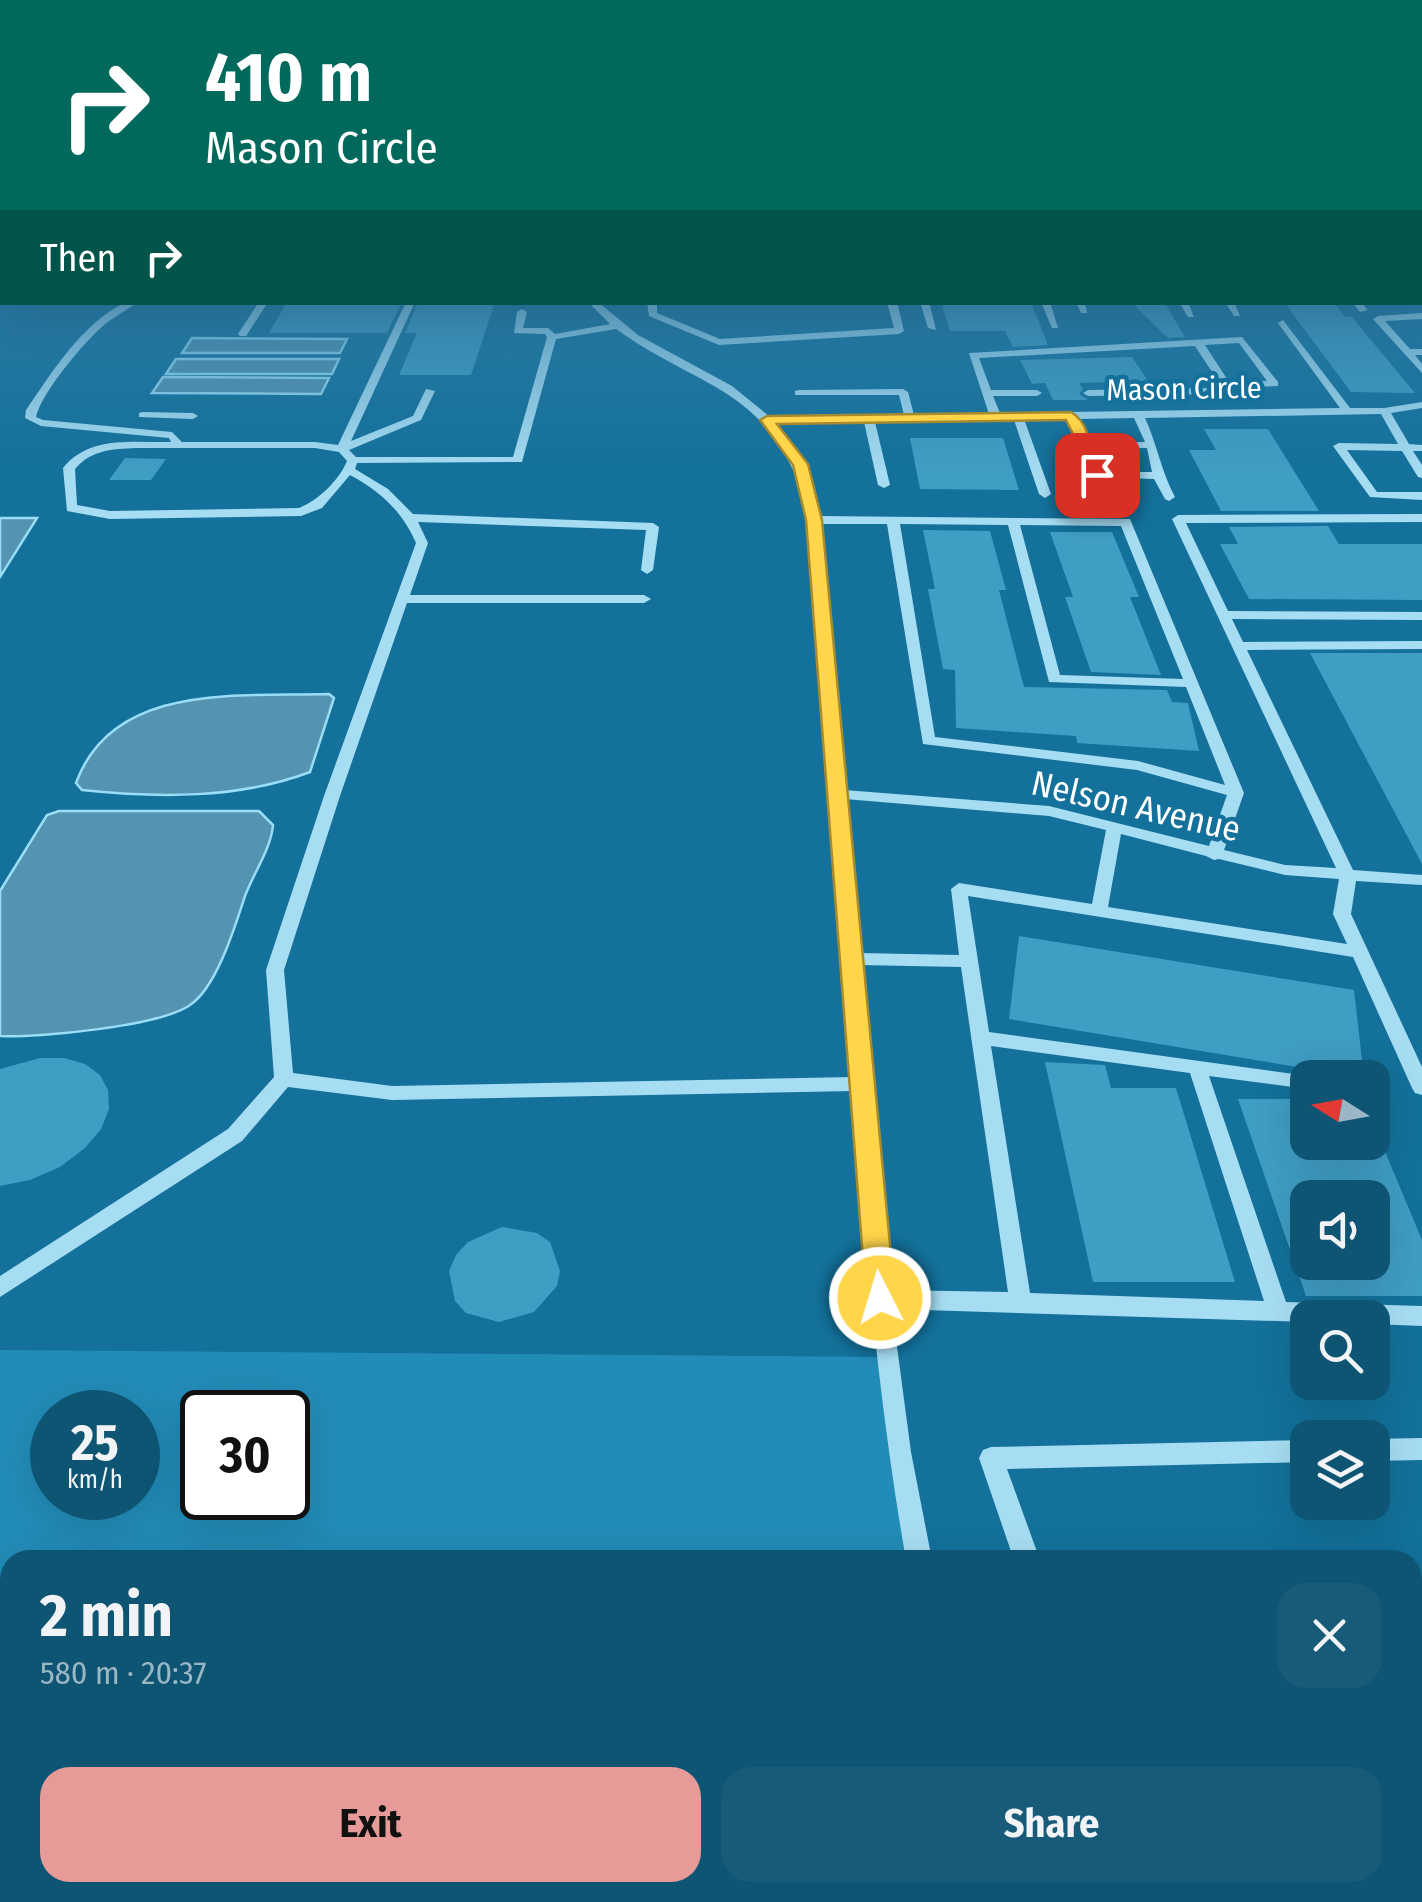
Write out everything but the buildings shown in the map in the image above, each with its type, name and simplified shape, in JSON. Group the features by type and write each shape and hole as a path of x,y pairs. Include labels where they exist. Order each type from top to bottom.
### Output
{"street":[{"path":"129,305 85,338 30,415 41,423 172,435 179,445"},
{"path":"243,334 262,305"},
{"path":"0,1288 235,1135 284,1079 276,970 332,796 422,543 413,518 390,492 348,460 315,445 116,447 84,454 69,468 72,508 110,515 302,512 318,505 348,460 410,305"},
{"path":"595,305 618,326 737,393 767,420 801,464 814,520 880,1298 899,1452 917,1550"},
{"path":"652,305 652,314 719,342 899,332 893,305"},
{"path":"925,305 933,328"},
{"path":"1046,305 1055,326"},
{"path":"1185,305 1191,316"},
{"path":"1232,305 1237,314"},
{"path":"522,312 516,330 548,331 552,336"},
{"path":"1422,316 1378,319 1422,370"},
{"path":"1283,324 1346,411"},
{"path":"552,336 618,326"},
{"path":"348,460 518,460 552,336"},
{"path":"996,418 974,355 1242,340 1274,384 1226,385 1214,391 1088,393"},
{"path":"1198,342 1226,385"},
{"path":"1408,352 1422,352"},
{"path":"348,460 418,418 430,390"},
{"path":"798,393 903,392 910,419"},
{"path":"988,393 1037,393"},
{"path":"133,429 154,400"},
{"name":"Mason Circle","path":"767,420 1346,411 1422,404"},
{"path":"1384,410 1422,475"},
{"path":"1138,415 1169,498"},
{"path":"143,416 193,416"},
{"path":"1071,416 1086,446 1083,459 1097,475 1158,476"},
{"path":"1018,417 1044,494"},
{"path":"870,419 884,485"},
{"path":"1086,446 1152,445"},
{"path":"1422,448 1339,446 1374,495 1422,496"},
{"path":"413,518 654,526 647,570"},
{"path":"1422,518 1178,519 1348,877 1342,914 1422,1088"},
{"path":"814,520 1126,522 1236,793 1214,855"},
{"path":"892,521 928,741 1138,766 1236,793"},
{"path":"1013,521 1054,679 1191,684"},
{"path":"402,598 644,599"},
{"path":"1224,615 1422,616"},
{"path":"1238,646 1422,645"},
{"name":"Nelson Avenue","path":"836,794 1049,811 1285,870 1422,880"},
{"path":"1099,911 1114,828"},
{"path":"1020,1302 959,889 1360,952"},
{"path":"851,959 969,961"},
{"path":"980,1038 1290,1080"},
{"path":"1197,1067 1278,1311"},
{"path":"284,1079 392,1092 861,1084"},
{"path":"880,1298 1422,1316"},
{"path":"1390,1450 1422,1449"},
{"path":"1023,1550 991,1458 1290,1451"}],"shaded area":[{"path":"192,338 347,339 340,353 182,353"},
{"path":"176,359 339,359 332,374 166,374"},
{"path":"163,377 329,378 321,394 152,393"},
{"path":"0,518 37,518 0,577"},
{"path":"329,694 334,698 310,772 255,787 197,794 110,793 82,790 76,783 94,750 119,726 149,711 183,701 220,697"},
{"path":"59,811 259,811 273,825 224,955 209,985 190,1005 127,1025 0,1036 0,891 47,815"},
{"path":"0,1350 887,1357 917,1550 0,1550"}],"route":[{"path":"880,1298 812,501 801,464 767,420 1071,416 1086,446 1083,459 1097,475"}]}
